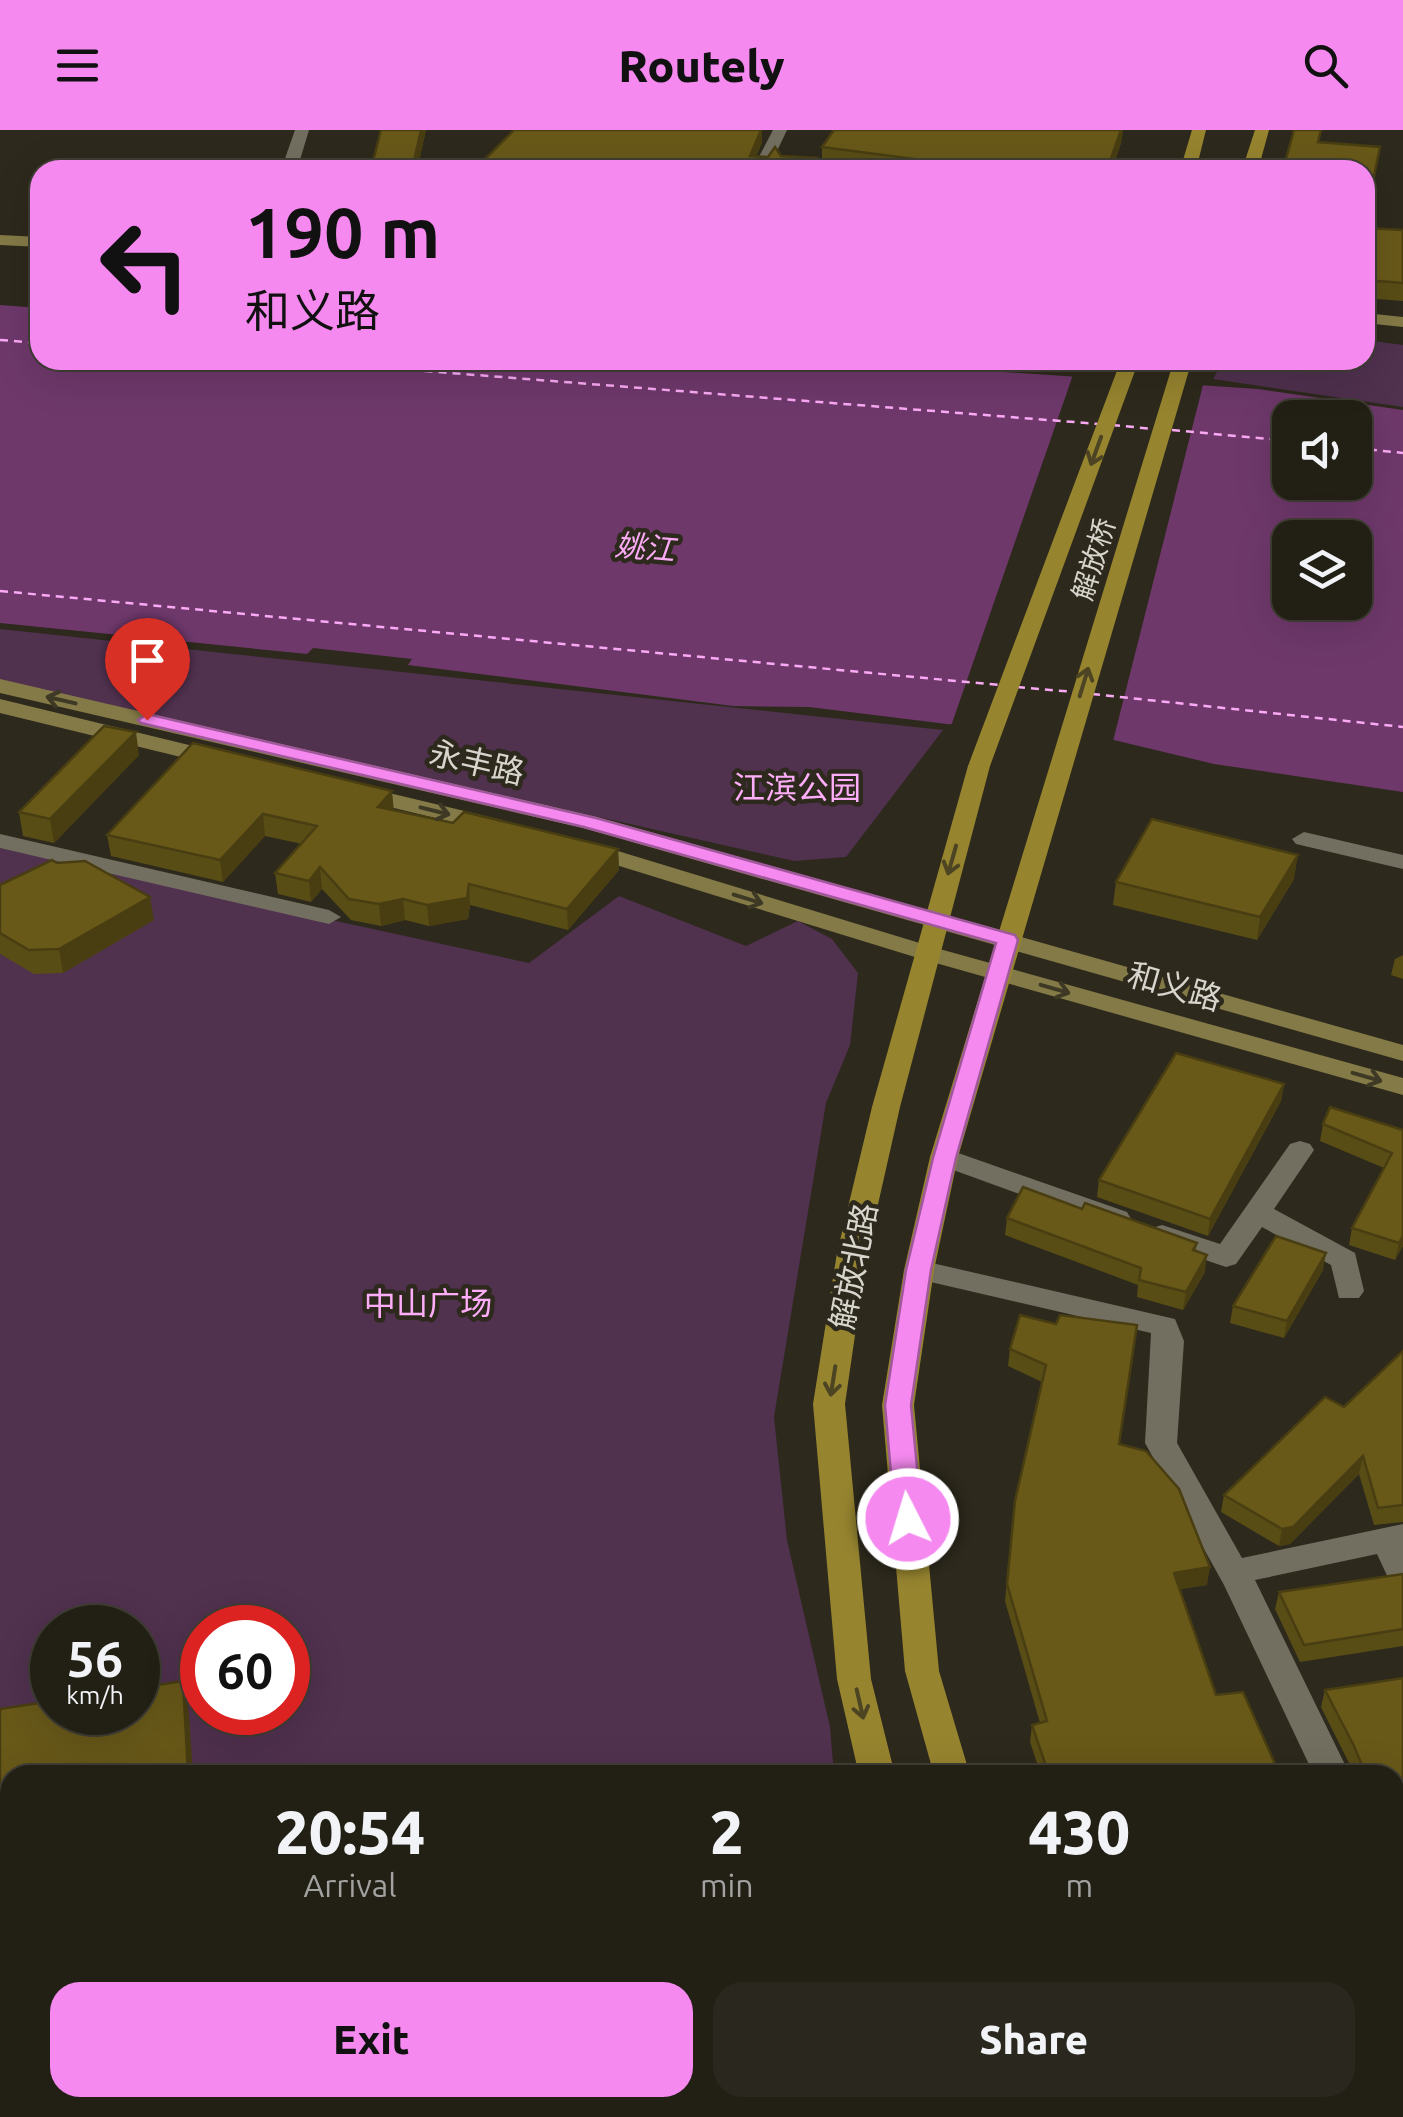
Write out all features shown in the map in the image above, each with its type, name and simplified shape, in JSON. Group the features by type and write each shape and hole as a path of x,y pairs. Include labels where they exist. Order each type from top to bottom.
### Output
{"main road":[{"path":"1191,160 1199,130"},
{"path":"1253,160 1262,130"},
{"path":"0,232 30,233"},
{"path":"0,240 30,242"},
{"path":"1375,319 1403,322"},
{"path":"1375,337 1403,340"},
{"name":"解放桥","path":"979,766 1126,370"},
{"name":"解放桥","path":"1056,775 1180,370"},
{"name":"永丰路","path":"0,686 589,822 936,919"},
{"name":"永丰路","path":"0,706 511,829"},
{"name":"解放北路","path":"875,1765 854,1679 830,1404 852,1253 927,953 979,766"},
{"name":"解放北路","path":"949,1765 922,1671 898,1405 918,1270 944,1158 1056,775"},
{"path":"568,842 927,953"},
{"name":"和义路","path":"936,919 1403,1053"},
{"name":"和义路","path":"927,953 1403,1087"}],"street":[{"path":"292,160 302,130"},
{"path":"308,160 316,130"},
{"path":"765,160 780,130"},
{"path":"1304,839 1403,862"},
{"path":"0,841 329,917"},
{"path":"944,1158 1226,1258 1300,1150"},
{"path":"1257,1212 1345,1260 1348,1291"},
{"path":"918,1270 1164,1326 1169,1341 1161,1443 1233,1572 1327,1765"},
{"path":"1233,1572 1395,1538 1403,1575"}],"green space":[{"path":"1375,341 1403,345 1403,407 1213,379 1218,370 1375,370"},
{"name":"江滨公园","path":"0,629 943,730 846,857 794,861 0,682"},
{"name":"中山广场","path":"0,848 529,963 619,896 746,946 798,921 832,939 858,973 850,1045 826,1103 774,1417 787,1540 830,1727 833,1765 0,1765"}],"water":[{"name":"姚江","path":"0,305 30,307 30,370 974,370 1258,389 1334,400 1272,400 1272,500 1372,500 1372,406 1403,410 1403,792 1214,764 1072,730 947,724 809,707 733,706 408,665 412,659 313,648 307,654 0,623"}],"pier":[{"path":"1074,372 1204,381 1112,745 1071,735 950,729"}],"building":[{"path":"381,130 421,130 414,160 373,160"},
{"path":"514,130 761,130 750,156 768,157 775,147 781,156 817,158 816,160 484,160"},
{"path":"834,130 1121,130 1110,160 922,160 822,147"},
{"path":"1294,130 1321,130 1318,142 1380,147 1375,171 1375,160 1286,160"},
{"path":"1375,229 1403,230 1403,283 1375,281"},
{"path":"104,726 136,732 50,819 19,812"},
{"path":"193,743 392,791 378,807 453,823 464,812 618,849 567,909 469,884 467,898 427,905 403,899 379,904 349,899 320,867 309,881 275,873 317,826 263,814 220,860 107,835"},
{"path":"1152,819 1298,855 1260,917 1116,882"},
{"path":"52,860 85,861 150,897 59,949 29,950 0,933 0,885"},
{"path":"1176,1053 1284,1084 1210,1219 1099,1180"},
{"path":"1330,1107 1403,1130 1403,1236 1399,1243 1352,1228 1392,1153 1323,1124"},
{"path":"1023,1187 1082,1209 1085,1203 1197,1243 1193,1250 1207,1255 1186,1292 1139,1280 1141,1268 1007,1218"},
{"path":"1276,1236 1326,1253 1287,1321 1233,1306"},
{"path":"1020,1315 1056,1324 1060,1315 1137,1325 1119,1444 1146,1451 1179,1489 1210,1567 1174,1573 1216,1695 1243,1692 1276,1765 1046,1765 1032,1725 1047,1721 1007,1584 1015,1501 1046,1365 1010,1349"},
{"path":"1403,1351 1403,1505 1378,1508 1363,1456 1293,1527 1282,1529 1224,1495 1325,1397 1344,1407"},
{"path":"1403,1574 1403,1629 1304,1645 1279,1592"},
{"path":"1403,1678 1403,1765 1362,1765 1325,1690"},
{"path":"180,1681 180,1735 186,1735 187,1765 0,1765 0,1709 30,1704 30,1735 160,1735 160,1685"}],"ferry route":[{"path":"0,340 30,342"},
{"path":"412,370 1099,424"},
{"path":"1112,425 1154,429"},
{"path":"1172,430 1272,439"},
{"path":"1372,450 1403,453"},
{"path":"0,591 999,685"},
{"path":"1017,687 1074,692"},
{"path":"1092,694 1403,727"}],"route":[{"path":"147,720 589,822 1008,940 944,1158 918,1270 898,1405 908,1519"}]}
